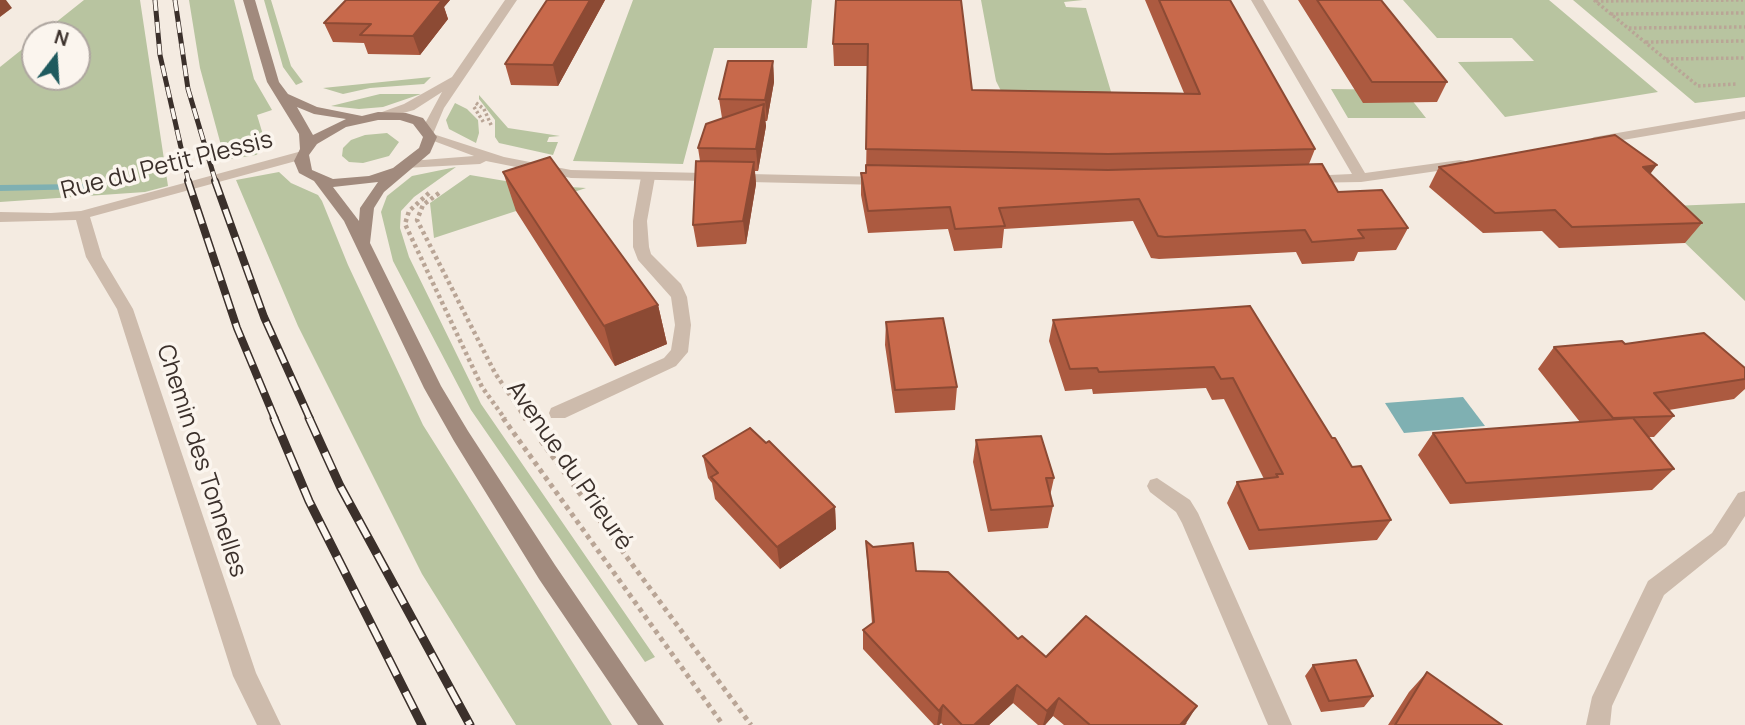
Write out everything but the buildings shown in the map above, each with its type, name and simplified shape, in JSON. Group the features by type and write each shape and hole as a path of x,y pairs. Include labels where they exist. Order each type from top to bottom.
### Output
{"street":[{"path":"249,0 273,82 306,134 301,161 306,173 321,181 344,208 433,388 461,436 547,572 652,725"},
{"path":"368,254 364,235 367,208 378,190 425,150 438,108 511,0"},
{"path":"1257,0 1361,178"},
{"path":"304,151 331,129 422,101 460,74"},
{"path":"285,97 324,112 410,118 429,134 475,153 501,161 571,174 902,181"},
{"path":"1584,142 1745,116"},
{"name":"Rue du Petit Plessis","path":"0,217 82,215 304,151"},
{"path":"321,181 355,183 404,168 501,161"},
{"path":"1290,180 1361,178 1477,161"},
{"path":"558,413 670,362 680,352 683,325 679,297 675,288 645,256 641,247 640,221 648,177"},
{"name":"Chemin des Tonnelles","path":"82,215 94,257 125,309 245,676 269,725"},
{"path":"1157,486 1183,506 1191,519 1280,725"},
{"path":"1598,725 1600,705 1656,588 1719,539 1745,499"}],"path":[{"path":"1595,1 1743,0"},
{"path":"1595,1 1698,86 1737,84"},
{"path":"1610,14 1745,13"},
{"path":"1628,28 1745,27"},
{"path":"1645,42 1745,41"},
{"path":"1666,59 1745,58"},
{"path":"449,94 478,104 489,118 491,136 475,153"},
{"name":"Avenue du Prieuré","path":"406,218 412,243 482,387 631,600 723,725"}],"green space":[{"path":"84,0 140,0 168,186 145,192 0,202 0,67 21,50 21,91 91,91 91,21 58,21"},
{"path":"189,0 234,0 254,79 272,110 257,115 267,148 256,155 225,160 200,68"},
{"path":"264,0 271,0 291,66 303,82 296,85 283,67"},
{"path":"633,0 812,0 807,48 714,48 683,164 573,161"},
{"path":"981,0 1083,0 1064,2 1066,7 1086,8 1112,95 1005,99 996,81"},
{"path":"1403,0 1549,0 1658,92 1505,117 1458,62 1534,61 1512,38 1437,38"},
{"path":"1573,0 1745,0 1745,97 1695,103"},
{"path":"431,77 424,84 370,88 343,94 323,88"},
{"path":"1331,89 1404,90 1426,118 1348,118"},
{"path":"380,94 421,94 383,107 359,109 331,106"},
{"path":"479,95 508,128 560,136 549,137 547,142 558,142 553,155 499,143 495,137 495,120 479,99"},
{"path":"455,103 467,109 478,120 479,133 476,143 449,129 446,120"},
{"path":"387,133 399,142 389,156 363,163 349,162 342,156 343,148 351,140 365,135"},
{"path":"456,167 414,197 401,211 400,228 409,257 481,404 655,657 645,662 471,410 393,261 381,212 387,196 412,176"},
{"path":"279,172 291,183 318,195 322,201 348,265 423,425 612,725 516,725 422,574 298,326 236,180"},
{"path":"470,175 523,184 586,188 434,238 430,203"},
{"path":"1745,203 1745,301 1648,207"}],"water":[{"path":"1463,397 1485,426 1404,433 1385,403"}],"waterway":[{"path":"0,188 84,187"}],"railway":[{"path":"155,0 160,55 189,183"},
{"path":"175,0 188,89 216,183"},
{"path":"188,181 237,328 275,419"},
{"path":"215,181 264,317 310,419"},
{"path":"274,418 309,501 422,725"},
{"path":"309,418 340,486 470,725"}]}
